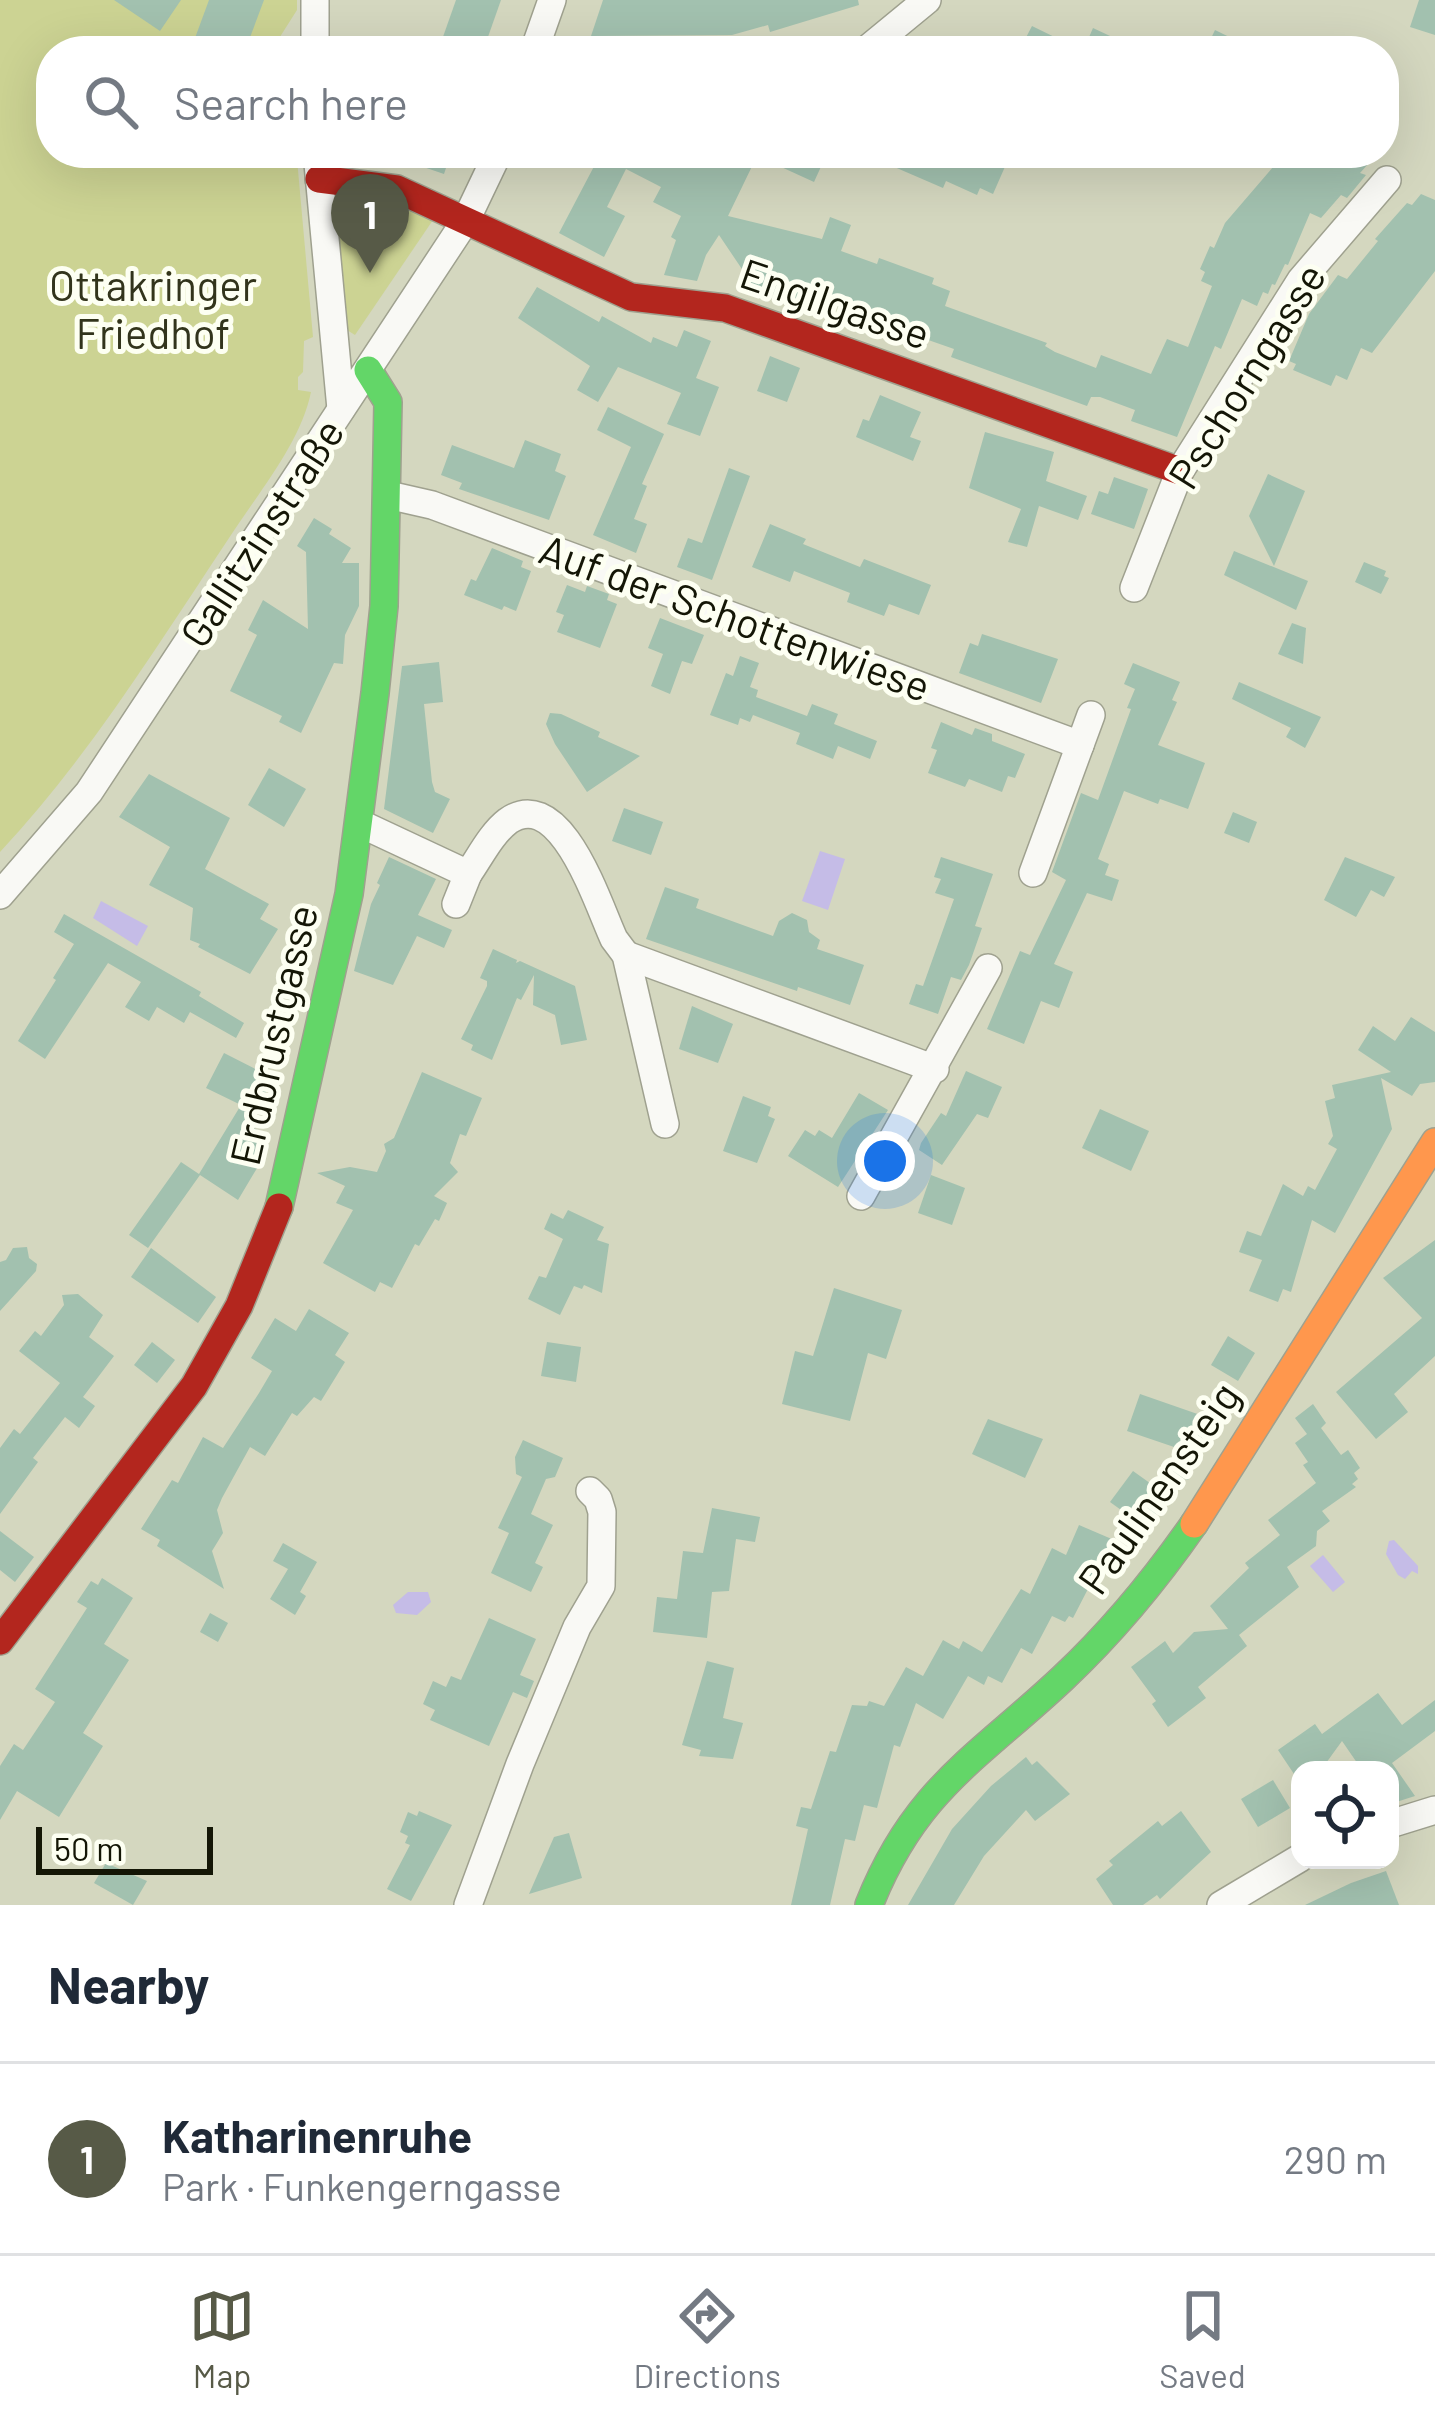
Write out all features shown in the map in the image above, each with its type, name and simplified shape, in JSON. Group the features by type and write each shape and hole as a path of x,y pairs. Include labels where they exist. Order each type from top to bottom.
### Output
{"street":[{"path":"315,0 315,36"},
{"path":"539,36 552,0"},
{"path":"883,36 927,0"},
{"path":"318,168 341,410"},
{"name":"Engilgasse","path":"325,168 386,186 631,297 660,305 725,308 1180,471"},
{"name":"Gallitzinstraße","path":"0,895 88,792 466,220 491,168"},
{"name":"Pschorngasse","path":"1134,588 1180,471 1301,280 1387,180"},
{"name":"Erdbrustgasse","path":"0,1641 194,1386 239,1306 279,1206 322,997 349,894 384,606 388,402 368,370"},
{"name":"Auf der Schottenwiese","path":"388,495 432,505 1080,745"},
{"path":"1033,873 1091,715"},
{"path":"456,904 468,874 512,818 541,815 559,828 626,956 664,1124"},
{"path":"359,823 468,874"},
{"path":"626,956 935,1070"},
{"path":"861,1196 988,968"},
{"name":"Paulinensteig","path":"869,1905 896,1844 939,1788 1047,1693 1146,1590 1228,1474 1435,1142"},
{"path":"468,1905 520,1764 578,1627 601,1586 602,1512 590,1491"},
{"path":"1399,1820 1435,1810"},
{"path":"1221,1905 1291,1863"}],"green space":[{"name":"Ottakringer Friedhof","path":"0,0 297,0 297,10 281,36 36,36 36,168 298,168 313,337 304,341 298,390 311,392 278,466 150,658 33,816 0,852"},
{"path":"340,193 435,217 355,335 347,330 335,203"}],"shaded area":[{"path":"820,851 845,859 828,910 802,901"},
{"path":"101,901 148,926 137,946 93,918"},
{"path":"1394,1540 1418,1566 1418,1574 1412,1571 1405,1579 1398,1575 1386,1554 1389,1541"},
{"path":"1323,1555 1345,1582 1333,1592 1310,1566"},
{"path":"408,1592 428,1592 431,1602 417,1615 396,1613 393,1605"}],"building":[{"path":"114,0 181,0 160,31"},
{"path":"209,0 264,0 251,36 196,36"},
{"path":"456,0 501,0 488,36 443,36"},
{"path":"603,0 858,0 859,5 770,32 768,25 732,35 591,36"},
{"path":"1419,0 1435,0 1435,35 1410,27"},
{"path":"1032,26 1052,36 1027,36"},
{"path":"593,168 751,168 728,216 822,239 830,217 851,225 841,251 877,264 879,258 934,278 932,284 950,291 945,306 1047,343 1055,352 1096,368 1101,355 1151,374 1167,339 1188,347 1212,286 1201,281 1205,272 1200,269 1210,246 1214,248 1225,223 1272,168 1364,168 1360,173 1366,175 1321,218 1310,213 1288,265 1268,294 1263,292 1257,306 1242,299 1221,349 1215,346 1177,437 1131,421 1135,410 1100,397 1091,397 1087,406 951,357 954,349 914,335 911,342 858,322 861,315 825,302 821,311 748,286 750,281 719,235 697,281 664,275 676,240 671,237 681,216 653,202 661,187 626,169 607,207 625,216 604,257 559,233"},
{"path":"783,168 820,168 814,182"},
{"path":"897,168 1004,168 993,194 980,188 977,195 946,181 943,188"},
{"path":"1421,194 1435,200 1435,271 1372,353 1361,348 1347,380 1336,375 1331,386 1293,370 1296,364 1289,361 1309,314 1338,275 1347,279 1378,241 1375,239"},
{"path":"537,287 599,322 602,316 651,343 653,337 677,347 684,330 711,341 696,378 719,387 700,436 667,424 681,393 618,367 598,402 577,390 590,366 518,318"},
{"path":"770,356 800,368 787,402 757,391"},
{"path":"880,395 921,412 910,437 921,441 913,461 856,437"},
{"path":"608,407 664,434 642,484 647,486 634,519 647,524 636,553 593,535 631,447 597,430"},
{"path":"985,432 1054,452 1046,481 1087,496 1078,520 1039,506 1027,547 1008,542 1021,509 969,488"},
{"path":"525,440 561,454 555,471 566,476 549,520 459,489 462,483 441,475 452,445 514,468"},
{"path":"729,468 750,476 712,580 677,567 688,538 702,543"},
{"path":"1268,474 1305,491 1274,566 1249,516"},
{"path":"1114,477 1148,489 1134,529 1091,514 1099,491 1108,494"},
{"path":"314,518 351,548 342,563 359,563 359,606 345,635 343,664 334,663 301,733 279,722 282,716 230,691 257,635 248,630 263,600 308,629 306,552 297,546"},
{"path":"770,524 806,539 803,544 860,567 864,559 931,585 919,615 889,604 884,616 847,602 850,593 794,571 790,582 752,567"},
{"path":"492,548 523,561 521,567 531,571 516,611 464,595"},
{"path":"1234,551 1308,581 1296,610 1224,575"},
{"path":"1364,562 1386,571 1384,576 1389,578 1381,594 1355,582"},
{"path":"567,585 609,594 607,600 617,604 600,648 557,632 564,615 556,612"},
{"path":"660,618 704,635 692,664 682,661 670,694 651,686 663,654 648,648"},
{"path":"1292,623 1306,628 1303,664 1278,654"},
{"path":"982,634 1058,659 1041,703 959,673 970,643 978,646"},
{"path":"740,656 759,663 750,687 758,690 756,697 807,716 812,704 838,714 834,724 877,741 870,759 838,746 833,759 796,744 800,733 753,715 750,722 740,718 738,725 710,715 726,673 733,676"},
{"path":"439,662 443,702 424,704 432,782 435,792 450,799 433,833 384,809 402,666"},
{"path":"1133,663 1180,682 1172,700 1177,702 1158,745 1205,763 1188,809 1124,791 1098,859 1109,864 1105,875 1119,880 1112,901 1087,893 1054,964 1073,972 1059,1008 1041,1001 1024,1044 987,1029 1020,951 1030,955 1066,880 1052,872 1081,793 1098,800 1131,709 1127,708 1135,689 1124,684"},
{"path":"1239,682 1321,717 1305,748 1286,737 1291,728 1232,699"},
{"path":"550,713 600,732 598,737 640,756 587,792 555,744 546,724"},
{"path":"941,722 972,735 975,728 992,734 992,741 1025,754 1015,778 1008,776 1002,792 969,779 965,787 928,773"},
{"path":"269,768 306,789 284,827 248,805"},
{"path":"149,774 230,818 205,869 269,904 260,919 278,929 250,974 190,940 193,908 149,885 170,847 119,817"},
{"path":"624,808 663,822 651,855 612,841"},
{"path":"1233,812 1257,822 1249,843 1224,833"},
{"path":"389,857 436,879 418,915 452,930 444,948 417,936 393,985 354,971 377,883"},
{"path":"941,857 993,874 975,926 982,928 969,965 961,980 951,977 938,1014 909,1004 916,984 923,986 954,899 935,893 941,879 934,877"},
{"path":"1345,857 1395,877 1384,897 1371,890 1356,917 1324,900"},
{"path":"665,887 699,899 696,908 773,936 779,921 792,913 807,920 809,932 820,940 817,949 864,965 850,1005 646,939"},
{"path":"64,914 201,992 199,996 244,1023 236,1038 190,1012 184,1023 157,1007 149,1021 125,1007 141,982 108,963 45,1059 18,1041 74,944 54,932"},
{"path":"493,949 575,986 587,1040 561,1045 555,1015 533,1005 534,975 521,1000 517,998 492,1060 471,1050 473,1045 461,1039 487,986 480,978"},
{"path":"692,1006 733,1024 718,1063 679,1049"},
{"path":"1411,1017 1435,1032 1435,1082 1420,1084 1412,1096 1381,1078 1392,1129 1335,1233 1312,1220 1291,1292 1283,1289 1278,1302 1249,1291 1262,1260 1239,1252 1247,1231 1261,1236 1283,1184 1303,1196 1308,1186 1315,1190 1337,1149 1328,1144 1333,1136 1325,1101 1335,1098 1332,1085 1391,1072 1358,1050 1373,1026 1395,1041"},
{"path":"224,1053 273,1078 249,1125 269,1137 262,1148 266,1153 238,1200 200,1175 148,1248 129,1235 181,1162 199,1174 241,1105 206,1088"},
{"path":"966,1071 1002,1087 988,1118 977,1114 942,1165 919,1150 941,1113 946,1116"},
{"path":"422,1072 482,1098 466,1136 460,1134 450,1163 458,1172 434,1196 447,1203 439,1221 435,1219 419,1246 415,1244 392,1288 380,1282 375,1292 323,1263 353,1210 336,1203 345,1186 317,1173 350,1167 377,1172 386,1151 384,1144 394,1138"},
{"path":"859,1093 888,1110 838,1187 788,1156 805,1130 815,1136 819,1130 832,1138"},
{"path":"743,1096 771,1107 768,1116 775,1119 757,1163 723,1151"},
{"path":"1100,1109 1149,1131 1131,1171 1082,1148"},
{"path":"931,1175 965,1188 952,1225 918,1213"},
{"path":"568,1210 604,1227 597,1240 609,1244 602,1293 574,1286 560,1315 528,1299 539,1276 546,1278 563,1239 544,1229 551,1213 563,1219"},
{"path":"1435,1240 1435,1356 1394,1394 1408,1412 1376,1439 1336,1392 1422,1318 1383,1278"},
{"path":"27,1247 36,1271 0,1311 0,1262 13,1248"},
{"path":"151,1248 216,1297 198,1323 131,1277"},
{"path":"834,1288 902,1310 886,1359 868,1353 850,1421 782,1404 795,1351 813,1356"},
{"path":"78,1294 103,1315 89,1337 114,1356 83,1397 95,1406 79,1428 65,1417 33,1458 38,1462 0,1514 0,1448 14,1429 20,1434 60,1383 19,1351 35,1331 41,1336 64,1305 62,1295"},
{"path":"309,1309 349,1333 335,1355 345,1362 321,1401 314,1397 297,1416 292,1413 265,1456 250,1447 222,1498 217,1510 223,1533 212,1551 224,1589 157,1546 160,1540 141,1529 172,1480 178,1483 203,1437 223,1448 259,1393 272,1371 251,1358 275,1318 296,1331"},
{"path":"1228,1336 1255,1353 1238,1381 1211,1365"},
{"path":"152,1342 175,1360 157,1383 134,1365"},
{"path":"547,1342 581,1347 576,1382 541,1376"},
{"path":"1140,1394 1209,1418 1188,1480 1168,1473 1177,1448 1127,1431"},
{"path":"1313,1404 1326,1423 1321,1428 1341,1455 1348,1450 1360,1468 1354,1473 1356,1487 1322,1511 1330,1521 1317,1531 1316,1546 1287,1567 1299,1587 1239,1635 1247,1646 1198,1687 1206,1698 1168,1727 1131,1667 1165,1641 1173,1653 1194,1632 1228,1629 1210,1606 1249,1568 1245,1563 1280,1535 1268,1520 1316,1483 1295,1443 1307,1434 1295,1418"},
{"path":"988,1419 1043,1439 1025,1478 972,1454"},
{"path":"523,1440 563,1458 555,1477 546,1479 531,1514 553,1525 535,1563 543,1567 531,1592 491,1573 509,1533 498,1528 522,1477 516,1474 515,1457"},
{"path":"1133,1471 1168,1496 1146,1528 1110,1502"},
{"path":"712,1508 760,1517 755,1542 736,1539 729,1591 712,1592 707,1638 653,1632 657,1597 677,1599 683,1551 703,1553"},
{"path":"1079,1525 1114,1540 1094,1587 1090,1585 1073,1618 1065,1622 1052,1616 1032,1654 1021,1648 1002,1683 988,1676 984,1685 968,1676 943,1719 916,1703 900,1747 894,1745 877,1808 864,1805 855,1841 845,1839 830,1905 791,1905 808,1829 796,1826 801,1807 811,1809 852,1705 867,1706 869,1701 884,1706 906,1667 923,1676 943,1640 959,1649 963,1641 982,1652 1021,1589 1030,1594 1052,1548 1066,1555"},
{"path":"0,1531 34,1557 15,1582 0,1570"},
{"path":"283,1543 317,1562 300,1592 306,1596 295,1615 270,1599 288,1569 273,1561"},
{"path":"102,1578 133,1598 104,1644 129,1660 83,1733 103,1746 59,1817 17,1791 0,1820 0,1766 14,1744 23,1750 55,1702 35,1689 87,1608 77,1602 91,1581 98,1585"},
{"path":"210,1613 228,1623 218,1642 200,1632"},
{"path":"489,1618 536,1639 520,1675 534,1681 527,1698 513,1692 489,1746 430,1720 435,1710 423,1704 433,1681 446,1687 451,1676 461,1680"},
{"path":"707,1661 734,1668 723,1718 743,1723 733,1759 699,1756 701,1750 682,1745"},
{"path":"1378,1693 1402,1725 1435,1700 1435,1731 1395,1761 1356,1761 1342,1741 1328,1761 1291,1761 1291,1770 1278,1750 1315,1724 1322,1734"},
{"path":"1026,1757 1032,1765 1037,1761 1070,1794 1035,1821 1026,1810 984,1856 954,1905 908,1905 952,1829 991,1786"},
{"path":"1399,1773 1415,1796 1399,1801"},
{"path":"1273,1780 1290,1808 1258,1827 1241,1799"},
{"path":"419,1811 452,1825 411,1901 387,1889 410,1845 405,1843 408,1836 400,1832 408,1812 417,1816"},
{"path":"1181,1811 1211,1852 1160,1899 1157,1895 1143,1905 1113,1905 1096,1879 1113,1865 1109,1861 1158,1821 1162,1826"},
{"path":"569,1833 582,1878 529,1894 554,1837"},
{"path":"106,1863 147,1881 133,1905 94,1883"},
{"path":"1386,1871 1399,1905 1305,1905 1351,1883"}],"traffic: fast":[{"path":"279,1207 349,894 375,693 384,606 388,402 368,370"},
{"path":"869,1905 887,1865 928,1803 1099,1642 1194,1524"}],"traffic: slow":[{"path":"1194,1524 1435,1142"}],"traffic: jam":[{"path":"319,179 397,189 631,297 725,308 1180,471"},
{"path":"0,1641 194,1386 239,1306 279,1207"}],"place":[{"name":"Katharinenruhe","path":"370,273"}]}
